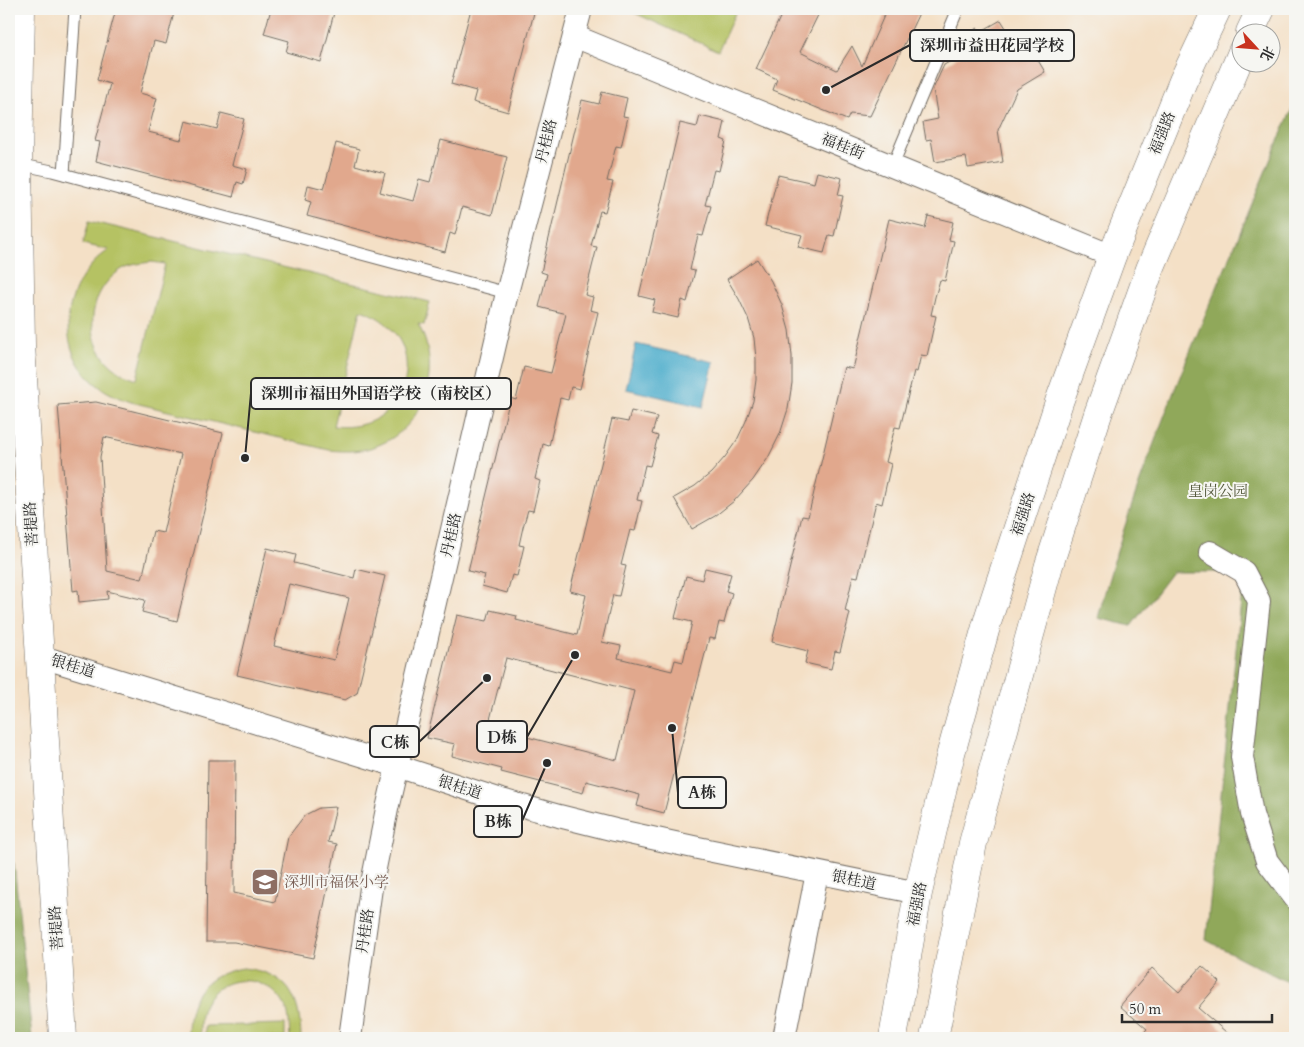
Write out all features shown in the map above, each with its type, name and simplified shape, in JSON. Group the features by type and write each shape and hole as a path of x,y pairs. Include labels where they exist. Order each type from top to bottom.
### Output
{"main road":[{"name":"菩提路","path":"21,9 13,344 39,656 63,1038"},
{"name":"福强路","path":"893,1038 918,893 951,753 989,616 1060,402 1112,256 1183,81 1217,9"},
{"path":"1255,22 1261,9"},
{"path":"934,1038 973,843 1049,565 1098,414 1150,269 1234,72"}],"street":[{"name":"丹桂路","path":"350,1038 371,888 397,766 507,293 581,9"},
{"name":"福桂街","path":"574,36 1112,256"},
{"path":"1210,552 1244,572 1259,600 1242,757 1252,814 1267,861 1295,898"},
{"name":"银桂道","path":"39,656 498,799 615,830 918,893"},
{"path":"784,1038 817,873"}],"lane":[{"path":"64,174 75,9"},
{"path":"892,167 958,9"},
{"path":"18,163 507,293"}],"green space":[{"path":"626,9 737,9 718,51"},
{"name":"皇岗公园","path":"1295,102 1295,986 1206,940 1244,572 1172,572 1131,626 1098,618 1125,526 1157,436 1192,347"},
{"path":"89,221 430,302 424,325 418,324 425,340 429,358 426,392 419,408 410,423 397,435 381,444 362,450 342,451 329,450 131,402 111,394 100,387 84,372 74,355 69,336 68,317 73,298 81,280 93,263 109,250 83,244","holes":["152,262 165,264 137,379 113,367 103,356 96,343 93,329 93,314 103,287 113,276 126,267","361,310 385,323 399,340 406,360 405,381 396,400 381,416 360,425 333,426"]},
{"path":"14,863 32,1038 9,1038 9,864"},
{"path":"243,968 271,975 281,981 288,989 298,1010 301,1038 290,1038 287,1011 281,999 272,990 248,981 235,981 223,985 213,993 202,1012 200,1038 188,1038 190,1011 200,991 217,976"},
{"path":"285,1024 285,1038 205,1038 205,1026"}],"water":[{"path":"636,344 714,362 703,407 626,389"}],"building":[{"path":"116,9 175,9 166,44 154,41 140,93 157,98 148,132 181,140 186,121 217,129 221,113 244,119 232,165 247,169 243,184 237,182 233,197 96,161 100,142 95,141 110,84 97,80"},
{"path":"271,9 335,9 321,62 286,52 289,41 264,34"},
{"path":"471,9 535,9 508,112 473,102 476,91 451,84"},
{"path":"784,9 821,9 800,52 837,70 852,46 862,66 887,9 921,9 870,116 850,114 847,120 773,90 777,79 756,69"},
{"path":"1001,20 1018,47 1027,42 1045,72 1017,89 998,130 1003,162 968,168 966,157 935,162 931,139 926,140 923,122 938,119 933,89 944,65 970,50 962,37 978,28 980,32"},
{"path":"602,92 627,98 623,116 628,117 621,147 616,146 607,181 613,182 605,212 600,211 591,246 597,247 585,295 593,297 590,310 598,312 580,389 571,387 568,400 560,398 549,446 543,444 535,479 540,481 533,511 528,510 519,545 524,546 517,576 512,575 507,593 482,586 485,575 468,571 510,398 516,400 524,367 551,373 566,314 539,307 547,274 541,272 582,100 599,104"},
{"path":"700,116 725,122 721,139 726,141 719,171 714,170 705,205 711,206 703,236 698,235 690,270 695,271 687,302 682,300 678,318 652,312 655,300 639,296 680,123 697,127"},
{"path":"441,140 507,157 492,215 462,207 455,235 450,233 445,252 307,216 311,202 305,200 308,185 324,189 336,143 359,149 355,165 385,173 380,192 413,201 419,179 430,182"},
{"path":"817,172 842,178 838,195 843,196 834,236 829,235 824,253 798,247 802,235 765,226 778,175 814,183"},
{"path":"928,216 953,222 949,240 954,241 945,281 940,280 935,297 931,315 936,316 927,356 921,355 917,372 914,371 900,428 895,427 886,462 891,464 882,504 876,502 858,577 853,576 845,611 850,613 840,652 835,651 831,669 805,663 808,651 772,642 802,516 808,517 844,367 853,369 889,219 925,228"},
{"path":"757,259 771,281 782,305 789,330 792,356 792,383 788,409 780,434 768,458 753,480 734,501 715,516 692,529 674,498 695,486 711,473 725,457 737,440 753,401 756,380 754,338 748,318 727,279"},
{"path":"96,402 223,433 177,621 142,612 145,600 107,591 108,599 79,602 78,590 73,591 58,405","holes":["104,437 181,454 163,533 153,531 142,579 107,571 100,457"]},
{"path":"631,411 657,417 652,434 658,436 650,466 645,465 637,500 642,501 635,531 630,530 621,565 626,566 619,596 613,595 602,642 621,646 618,658 672,671 675,660 683,662 692,622 675,618 686,576 702,580 705,568 731,574 726,591 732,593 724,623 719,622 715,639 709,638 664,813 637,806 640,795 586,781 583,793 501,772 502,769 452,756 455,744 427,738 457,615 487,621 490,610 517,616 516,620 577,635 586,595 570,591 612,419 628,422","holes":["506,658 634,691 617,760 488,727"]},
{"path":"267,548 296,555 294,563 354,578 356,569 385,576 357,693 345,700 237,675","holes":["289,584 349,598 334,660 274,646"]},
{"path":"208,760 235,760 234,893 275,902 288,837 305,815 319,808 336,807 328,842 337,844 313,958 234,942 206,942"},
{"path":"1202,966 1220,982 1198,1008 1233,1038 1139,1038 1147,1029 1120,1006 1152,968 1179,992"}],"place":[{"name":"深圳市益田花园学校","path":"826,90"},
{"name":"深圳市福田外国语学校（南校区）","path":"245,458"},
{"name":"D栋","path":"575,655"},
{"name":"C栋","path":"487,678"},
{"name":"A栋","path":"672,728"},
{"name":"B栋","path":"547,763"},
{"name":"深圳市福保小学","path":"265,882"}]}
